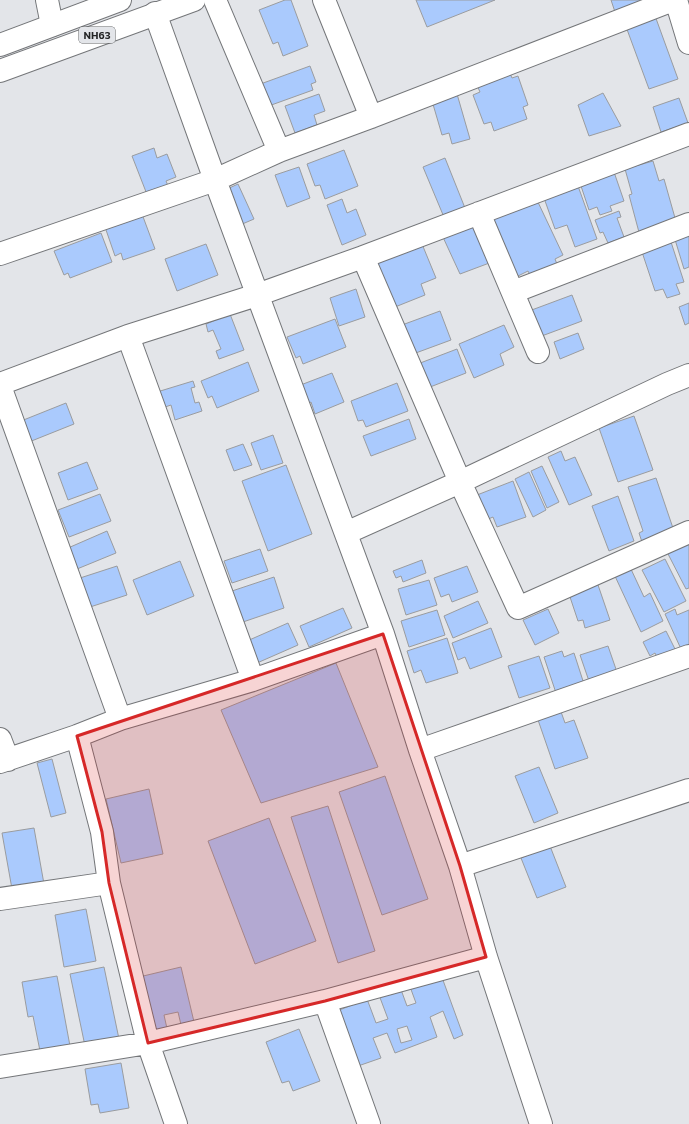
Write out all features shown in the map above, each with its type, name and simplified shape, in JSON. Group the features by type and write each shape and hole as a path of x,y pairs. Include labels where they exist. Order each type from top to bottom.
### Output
{"main road":[{"path":"48,0 52,25"},
{"name":"NH63","path":"0,45 120,0"},
{"name":"NH63","path":"0,71 194,0"},
{"path":"215,0 279,151"},
{"path":"324,0 371,117"},
{"path":"0,254 215,180 279,151 674,0 689,43"},
{"path":"155,14 257,295 383,634 420,750 460,866 486,958 541,1124"},
{"path":"120,719 0,385 128,336 257,295 363,257 689,134"},
{"path":"479,213 538,352"},
{"path":"513,292 689,224"},
{"path":"363,257 460,482 518,608 689,532"},
{"path":"128,336 253,680"},
{"path":"346,533 460,482 689,375"},
{"path":"0,739 4,761 120,719 253,680 383,634"},
{"path":"420,750 689,656"},
{"path":"76,736 102,832 109,883 148,1043 176,1124"},
{"path":"460,866 689,790"},
{"path":"0,899 109,883"},
{"path":"0,1067 148,1043 325,1001 486,958"},
{"path":"325,1001 369,1124"}],"highlighted area":[{"path":"383,634 460,866 486,957 325,1001 148,1043 109,883 102,832 77,736"}],"building":[{"path":"285,0 291,0 308,46 283,56 278,42 273,44 259,10"},
{"path":"416,0 495,0 427,27"},
{"path":"611,0 644,0 616,15"},
{"path":"654,13 678,79 649,89 625,24"},
{"path":"310,66 316,82 311,84 313,90 263,108 255,86"},
{"path":"509,71 512,78 518,76 528,105 523,107 527,119 494,131 491,122 484,124 473,95 480,92 476,83"},
{"path":"455,87 470,139 452,144 449,133 442,135 430,94"},
{"path":"603,93 621,126 589,136 578,105"},
{"path":"319,94 325,111 314,115 317,125 295,133 285,106"},
{"path":"679,98 688,123 661,132 653,107"},
{"path":"154,148 157,158 167,154 176,177 166,181 169,188 148,197 132,156"},
{"path":"344,150 358,186 325,199 320,185 315,186 307,164"},
{"path":"445,158 467,213 446,222 423,167"},
{"path":"653,161 659,181 664,179 677,225 640,236 629,195 632,194 625,169"},
{"path":"299,167 310,198 287,207 275,175"},
{"path":"614,172 624,201 610,206 612,211 600,215 597,207 589,210 580,183"},
{"path":"238,184 254,219 240,225 225,190"},
{"path":"578,186 597,239 575,247 567,225 555,229 544,198"},
{"path":"536,198 563,255 555,259 559,269 533,281 528,271 516,277 490,219"},
{"path":"342,199 347,213 356,209 366,235 342,245 327,205"},
{"path":"619,211 621,217 617,218 624,237 608,243 603,232 600,233 595,220"},
{"path":"142,214 155,249 123,260 121,253 115,256 105,227"},
{"path":"475,223 492,262 460,274 442,235"},
{"path":"689,228 689,267 684,269 673,233"},
{"path":"101,233 112,262 70,278 68,273 64,275 54,251"},
{"path":"671,242 684,282 676,284 680,294 667,298 663,289 655,291 642,252"},
{"path":"206,244 218,275 177,291 165,259"},
{"path":"422,244 436,278 421,284 425,295 395,307 377,263"},
{"path":"356,289 365,317 339,326 330,298"},
{"path":"572,295 582,321 539,337 529,311"},
{"path":"689,303 689,323 685,325 679,307"},
{"path":"440,311 451,340 413,354 402,325"},
{"path":"230,314 244,350 219,359 216,351 221,349 213,330 208,332 206,324"},
{"path":"335,319 346,347 303,364 300,356 296,358 287,337"},
{"path":"504,325 514,347 500,354 504,365 474,378 459,344"},
{"path":"578,333 584,349 560,359 554,342"},
{"path":"457,349 466,373 425,389 415,365"},
{"path":"248,362 259,391 217,408 212,396 208,398 201,381"},
{"path":"332,373 344,402 315,414 311,402 305,405 298,386"},
{"path":"193,381 195,387 191,388 195,403 199,402 202,411 175,420 171,405 162,408 157,392"},
{"path":"397,383 408,411 366,427 363,420 358,421 351,401"},
{"path":"66,403 74,424 29,442 21,421"},
{"path":"634,416 653,470 618,482 599,428"},
{"path":"409,419 416,439 371,456 363,436"},
{"path":"273,435 283,463 261,470 251,443"},
{"path":"243,444 252,465 234,471 226,450"},
{"path":"561,451 565,461 575,457 592,495 569,505 548,457"},
{"path":"87,462 98,489 68,500 58,473"},
{"path":"286,465 312,534 268,551 242,481"},
{"path":"542,466 559,502 547,508 531,471"},
{"path":"529,472 546,510 533,517 515,479"},
{"path":"656,478 675,534 643,545 639,533 643,531 628,487"},
{"path":"513,481 526,517 497,527 493,517 486,520 477,495"},
{"path":"100,494 111,521 69,537 58,510"},
{"path":"618,496 634,541 609,551 592,506"},
{"path":"107,531 116,553 77,569 68,548"},
{"path":"687,541 689,544 689,588 686,589 667,552"},
{"path":"260,549 268,571 232,583 224,561"},
{"path":"665,559 686,601 664,612 642,570"},
{"path":"422,560 426,573 403,582 401,576 396,578 393,571"},
{"path":"180,561 194,596 147,615 133,580"},
{"path":"117,566 127,595 87,608 77,579"},
{"path":"467,566 478,592 452,602 449,594 441,597 434,578"},
{"path":"630,567 644,597 650,593 663,621 641,632 614,574"},
{"path":"274,577 284,608 240,623 229,592"},
{"path":"429,580 437,605 406,615 398,589"},
{"path":"597,582 610,620 585,628 583,620 578,621 568,591"},
{"path":"478,601 488,623 453,638 444,616"},
{"path":"343,608 352,628 309,647 300,626"},
{"path":"548,609 559,633 535,645 523,620"},
{"path":"675,609 677,615 689,610 689,645 681,649 665,614"},
{"path":"437,610 445,635 409,647 401,621"},
{"path":"288,623 298,645 257,663 247,641"},
{"path":"491,628 502,657 470,669 465,657 458,660 452,643"},
{"path":"666,631 677,653 659,661 655,653 650,656 643,642"},
{"path":"447,638 458,673 426,683 421,670 414,673 407,651"},
{"path":"608,646 618,675 590,684 580,655"},
{"path":"562,651 564,657 574,653 584,684 556,693 544,657"},
{"path":"539,656 550,688 519,698 508,666"},
{"path":"336,663 378,767 261,803 221,710"},
{"path":"560,709 565,723 574,720 588,758 555,769 537,717"},
{"path":"52,759 66,813 51,817 37,763"},
{"path":"539,767 558,813 534,823 515,776"},
{"path":"385,776 428,899 382,915 339,792"},
{"path":"149,789 163,854 121,863 106,799"},
{"path":"328,806 375,951 338,963 291,817"},
{"path":"269,818 316,941 255,964 208,841"},
{"path":"34,828 44,884 12,889 2,833"},
{"path":"550,846 566,887 537,898 521,858"},
{"path":"86,909 96,961 64,967 55,915"},
{"path":"104,967 119,1039 85,1046 70,974"},
{"path":"181,967 195,1026 182,1029 178,1012 164,1015 168,1033 154,1036 139,977"},
{"path":"440,972 463,1035 454,1039 443,1011 430,1017 437,1037 395,1053 387,1033 373,1038 381,1058 358,1066 337,1011 367,999 376,1023 388,1019 379,995 400,987 407,1006 416,1003 409,984","holes":["407,1026 412,1040 401,1043 397,1029"]},
{"path":"57,976 70,1046 40,1051 33,1016 28,1017 22,982"},
{"path":"299,1029 320,1081 293,1091 289,1081 282,1083 266,1042"},
{"path":"121,1063 129,1108 100,1113 98,1104 91,1105 85,1069"}]}
